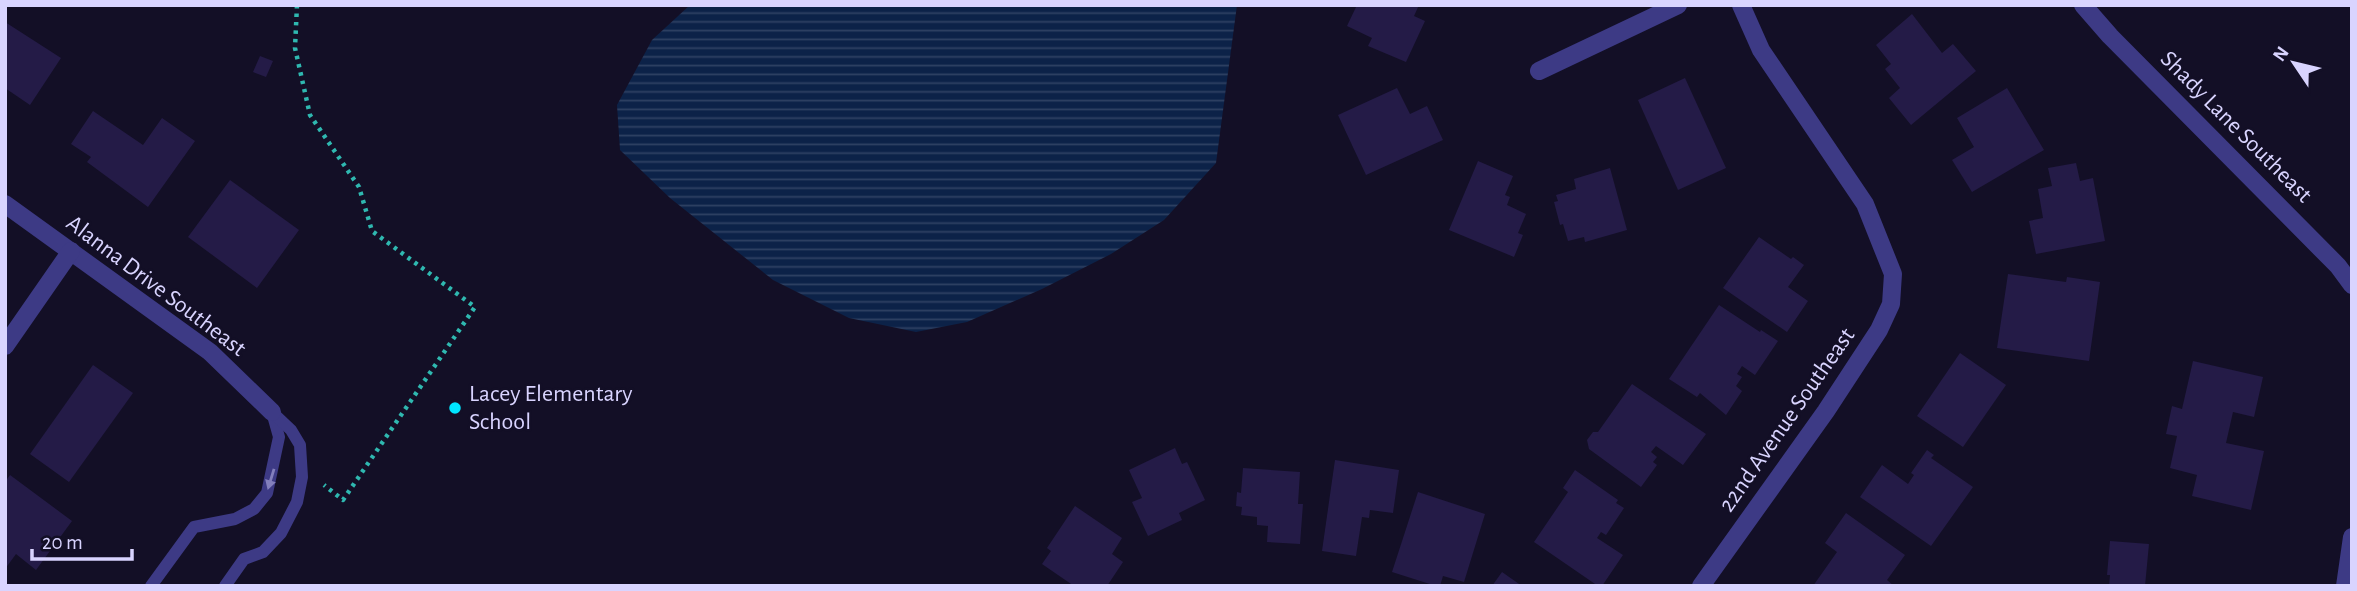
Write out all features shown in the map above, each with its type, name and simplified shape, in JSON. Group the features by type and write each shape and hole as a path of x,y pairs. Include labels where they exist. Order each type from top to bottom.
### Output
{"street":[{"path":"1539,71 1678,5"},
{"name":"22nd Avenue Southeast","path":"1701,586 1826,411 1879,330 1891,304 1893,274 1865,204 1761,50 1741,5"},
{"name":"Shady Lane Southeast","path":"2084,5 2110,36 2338,266 2352,285"},
{"name":"Alanna Drive Southeast","path":"5,204 210,352 272,412"},
{"path":"5,346 71,251"},
{"path":"2346,586 2352,537"}],"lane":[{"path":"225,586 244,559 263,551 281,533 297,502 301,468 300,446 291,430 272,412"},
{"path":"151,586 194,527 235,519 254,509 267,493 279,438 272,412"}],"path":[{"path":"297,5 295,48 310,116 359,187 372,231 475,307 343,500 301,468"}],"water":[{"path":"690,5 1237,5 1216,163 1164,220 1111,254 1042,289 967,322 916,332 849,318 773,280 670,198 620,150 617,105 652,40"}],"building":[{"path":"1357,5 1419,5 1414,16 1425,21 1406,62 1368,46 1372,38 1347,26"},
{"path":"1912,14 1942,53 1953,44 1976,71 1911,125 1889,98 1900,88 1885,69 1891,64 1876,45"},
{"path":"5,22 61,58 30,105 5,88"},
{"path":"260,56 273,61 266,77 253,72"},
{"path":"1685,78 1726,168 1678,190 1638,100"},
{"path":"1397,88 1410,114 1427,106 1443,140 1366,175 1338,115"},
{"path":"2007,88 2044,150 1972,192 1952,160 1974,147 1957,118"},
{"path":"93,111 143,145 162,118 195,141 148,207 87,162 91,157 71,144"},
{"path":"1478,161 1513,176 1505,195 1510,197 1507,205 1526,214 1518,233 1523,235 1514,257 1449,230"},
{"path":"2076,163 2080,181 2093,178 2105,241 2036,254 2029,221 2043,218 2038,189 2052,186 2048,168"},
{"path":"1610,168 1627,230 1585,242 1584,237 1568,241 1563,224 1560,225 1554,202 1558,201 1556,195 1576,189 1574,179"},
{"path":"230,180 299,230 257,288 188,237"},
{"path":"1759,237 1804,265 1788,287 1808,301 1787,332 1723,288"},
{"path":"2008,274 2066,282 2067,277 2100,282 2089,361 1997,348"},
{"path":"1719,305 1778,341 1755,375 1742,366 1737,374 1742,377 1736,386 1742,391 1726,415 1700,393 1697,397 1669,379"},
{"path":"1960,353 2006,385 1963,447 1917,416"},
{"path":"2193,361 2263,377 2254,417 2233,412 2226,443 2264,451 2251,510 2192,496 2197,475 2170,468 2177,436 2166,434 2172,406 2182,409"},
{"path":"93,365 133,393 69,482 30,454"},
{"path":"1632,384 1706,434 1683,465 1656,446 1651,452 1657,457 1653,462 1657,465 1641,487 1589,449 1587,440 1593,432 1598,432"},
{"path":"1175,448 1182,464 1187,462 1205,500 1179,513 1182,520 1148,536 1132,502 1142,498 1129,470"},
{"path":"1927,450 1934,455 1931,458 1973,487 1931,546 1860,497 1882,465 1908,484 1914,475 1911,473"},
{"path":"1335,460 1399,470 1393,513 1370,510 1369,518 1362,517 1356,556 1322,551"},
{"path":"1243,468 1300,472 1298,504 1303,504 1300,544 1267,542 1268,526 1257,525 1257,517 1241,515 1242,507 1236,506 1237,492 1241,493"},
{"path":"1575,470 1618,500 1616,503 1624,508 1606,535 1601,532 1597,538 1623,555 1602,586 1598,586 1534,542 1568,492 1563,488"},
{"path":"10,475 72,521 36,570 16,554 5,569 5,482"},
{"path":"1418,492 1485,514 1464,582 1443,576 1440,586 1436,586 1392,572"},
{"path":"1075,506 1122,538 1112,554 1123,562 1107,586 1074,586 1042,564 1051,551 1047,548"},
{"path":"1846,513 1905,555 1887,580 1894,586 1813,586 1837,552 1825,543"},
{"path":"2110,541 2149,544 2145,586 2109,586 2110,575 2107,575"},
{"path":"1502,572 1522,586 1492,586"}],"place":[{"name":"Lacey Elementary School","path":"455,408"}]}
